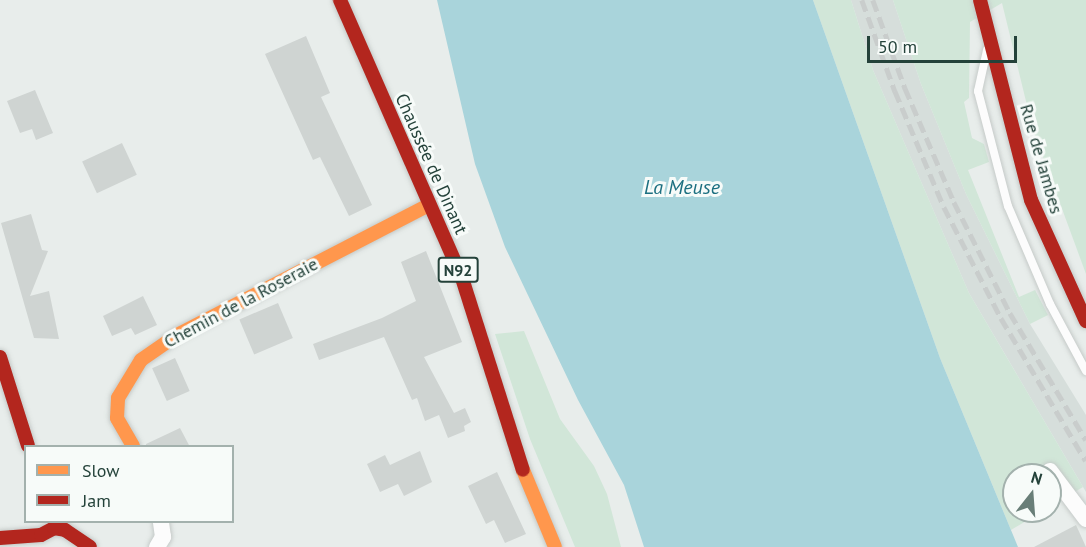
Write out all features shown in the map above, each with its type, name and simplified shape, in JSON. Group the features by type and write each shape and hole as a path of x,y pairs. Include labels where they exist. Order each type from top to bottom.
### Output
{"main road":[{"name":"Chaussée de Dinant","path":"340,0 462,278 516,453 555,547"},
{"name":"Rue de Jambes","path":"980,0 1031,200 1086,321"},
{"name":"Chemin de la Roseraie","path":"131,445 117,418 118,398 141,360 177,334 429,205"},
{"path":"0,357 27,445"},
{"path":"0,538 41,535 53,525"},
{"path":"53,525 62,547"},
{"path":"53,525 65,530 90,547"}],"street":[{"path":"1062,487 1086,519"},
{"path":"157,547 163,537 161,523"}],"lane":[{"path":"990,41 978,92 995,160 1027,250 1086,371"}],"shaded area":[{"path":"851,0 893,0 921,84 966,194 1030,324 1086,415 1086,492 969,293 873,70"}],"green space":[{"path":"813,0 851,0 873,70 969,293 1083,487 1062,500 1062,463 1002,463 1002,508 940,358"},
{"path":"893,0 1086,0 1086,274 1033,130 1002,3 970,22 969,98 964,102 972,138 984,144 989,162 968,170 1019,297 1035,290 1048,315 1030,324 966,194 921,84"},
{"path":"524,331 560,419 594,466 607,494 621,547 575,547 530,439 495,334"},
{"path":"1008,523 1023,523 1011,530"}],"water":[{"name":"La Meuse","path":"437,0 813,0 940,358 1002,508 1002,523 1008,523 1018,547 644,547 624,485 578,400 505,247 475,164"}],"building":[{"path":"306,36 330,93 321,97 372,205 349,216 320,157 313,160 265,54"},
{"path":"35,90 53,133 36,140 32,129 20,133 7,101"},
{"path":"122,143 137,175 97,193 82,162"},
{"path":"31,214 42,250 48,251 30,296 49,291 59,339 34,338 1,223"},
{"path":"426,251 462,342 424,357 454,413 465,408 471,422 464,426 465,431 448,438 439,415 425,421 417,398 412,400 384,337 319,360 313,344 382,318 416,301 401,262"},
{"path":"143,296 157,325 135,335 131,328 112,336 103,316"},
{"path":"278,303 293,338 254,354 239,319"},
{"path":"175,358 190,391 167,401 152,368"},
{"path":"180,428 189,445 146,445"},
{"path":"420,451 432,482 404,496 398,484 380,492 367,464 385,455 390,465"},
{"path":"497,472 526,534 505,543 494,520 486,524 468,486"},
{"path":"1076,525 1086,547 1034,547"}],"railway":[{"path":"862,0 895,91 944,207 1001,318 1086,461"},
{"path":"873,0 905,88 954,202 1010,313 1086,440"}],"traffic: slow":[{"path":"132,445 117,418 118,398 141,360 177,335 429,205"},
{"path":"523,470 555,547"}],"traffic: jam":[{"path":"340,0 462,278 523,470"},
{"path":"980,0 1031,200 1086,321"},
{"path":"0,357 28,445"},
{"path":"0,538 41,535 54,528 65,530 90,547"}]}
